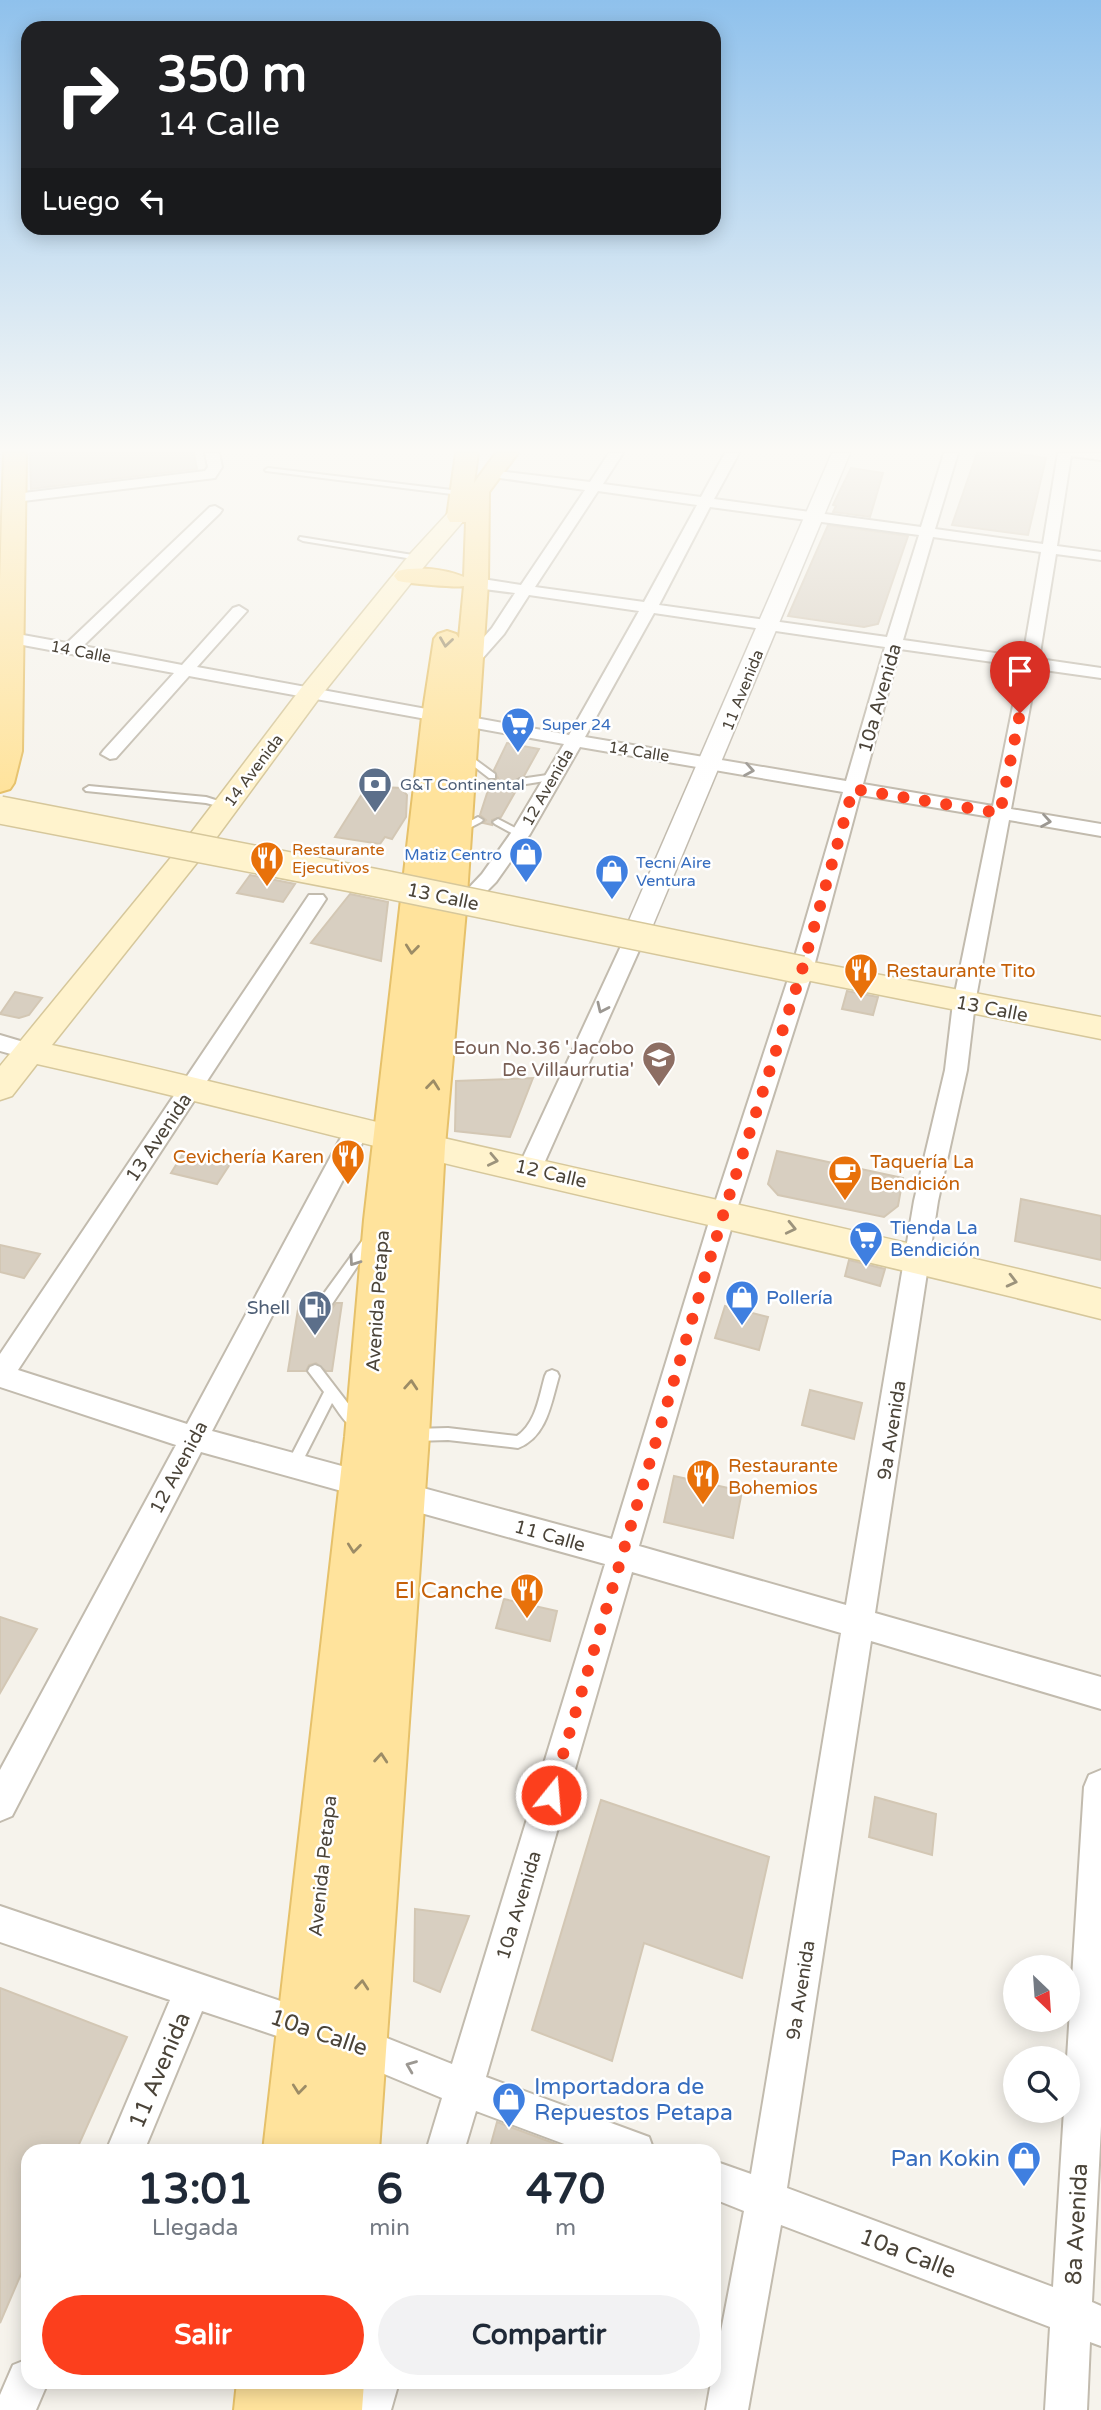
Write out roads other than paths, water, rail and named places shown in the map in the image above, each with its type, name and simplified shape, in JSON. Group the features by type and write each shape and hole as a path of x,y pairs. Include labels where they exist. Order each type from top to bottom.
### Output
{"main road":[{"path":"1,778 8,751 14,565"},
{"name":"Avenida Petapa","path":"442,894 466,826 463,742 467,565"},
{"path":"412,567 432,576 466,582"},
{"name":"14 Avenida","path":"0,1088 14,1047 193,847 311,692 412,567"},
{"name":"Avenida Petapa","path":"387,1436 383,1220 392,1138 442,894 463,742 468,664 466,582"},
{"name":"13 Calle","path":"0,810 1101,1028"},
{"name":"12 Calle","path":"14,1047 191,1087 392,1138 724,1212 1101,1304"},
{"name":"Avenida Petapa","path":"295,2144 331,2036 387,1436 392,1138"},
{"name":"Avenida Petapa","path":"331,2036 348,2144"},
{"path":"267,2410 269,2389"},
{"path":"329,2410 330,2389"}],"street":[{"path":"71,649 158,565"},
{"path":"468,664 498,632 541,565"},
{"name":"12 Avenida","path":"442,894 489,878 520,834 672,565"},
{"name":"11 Avenida","path":"530,1168 713,764 793,565"},
{"name":"10a Avenida","path":"447,2144 724,1212 802,970 918,565"},
{"name":"9a Avenida","path":"727,2410 766,2199 926,1201 956,1070 964,1003 988,892 1000,813 1047,565"},
{"path":"466,582 1101,673"},
{"path":"110,754 239,611"},
{"name":"14 Calle","path":"12,638 311,692 463,742 574,741 1101,830"},
{"path":"1,778 9,799 14,803 193,847"},
{"path":"0,820 193,847 442,894"},
{"name":"13 Calle","path":"442,894 636,936"},
{"name":"13 Calle","path":"442,894 636,936 760,972 802,970"},
{"name":"13 Avenida","path":"0,1376 316,898"},
{"name":"12 Avenida","path":"0,1804 193,1438 392,1138"},
{"name":"11 Calle","path":"0,1376 193,1438 622,1555 1101,1693"},
{"name":"8a Avenida","path":"1066,2410 1086,2320 1101,1787"},
{"name":"10a Calle","path":"0,1924 331,2036 616,2144"},
{"name":"11 Avenida","path":"128,2144 193,1989"},
{"name":"10a Calle","path":"721,2183 1086,2320"},
{"path":"15,2410 24,2389"},
{"path":"370,2410 376,2389"}],"lane":[{"path":"406,565 412,567"},
{"path":"520,782 554,777"},
{"path":"89,789 206,800 226,805"},
{"path":"498,822 520,834"},
{"path":"325,1303 383,1220"},
{"path":"315,1371 331,1391 387,1436 448,1433 519,1442 529,1438 535,1430 552,1376"},
{"path":"293,1466 331,1391"}],"place":[{"name":"Super 24","path":"518,754"},
{"name":"G&T Continental","path":"375,814"},
{"name":"Matiz Centro","path":"526,884"},
{"name":"Restaurante Ejecutivos","path":"267,888"},
{"name":"Tecni Aire Ventura","path":"612,901"},
{"name":"Restaurante Tito","path":"861,1000"},
{"name":"Eoun No.36 'Jacobo De Villaurrutia'","path":"659,1088"},
{"name":"Cevichería Karen","path":"348,1186"},
{"name":"Taquería La Bendición","path":"845,1202"},
{"name":"Tienda La Bendición","path":"866,1268"},
{"name":"Pollería","path":"742,1327"},
{"name":"Shell","path":"315,1337"},
{"name":"Restaurante Bohemios","path":"703,1506"},
{"name":"El Canche","path":"527,1620"},
{"name":"Importadora de Repuestos Petapa","path":"509,2129"},
{"name":"Pan Kokin","path":"1024,2188"}]}
